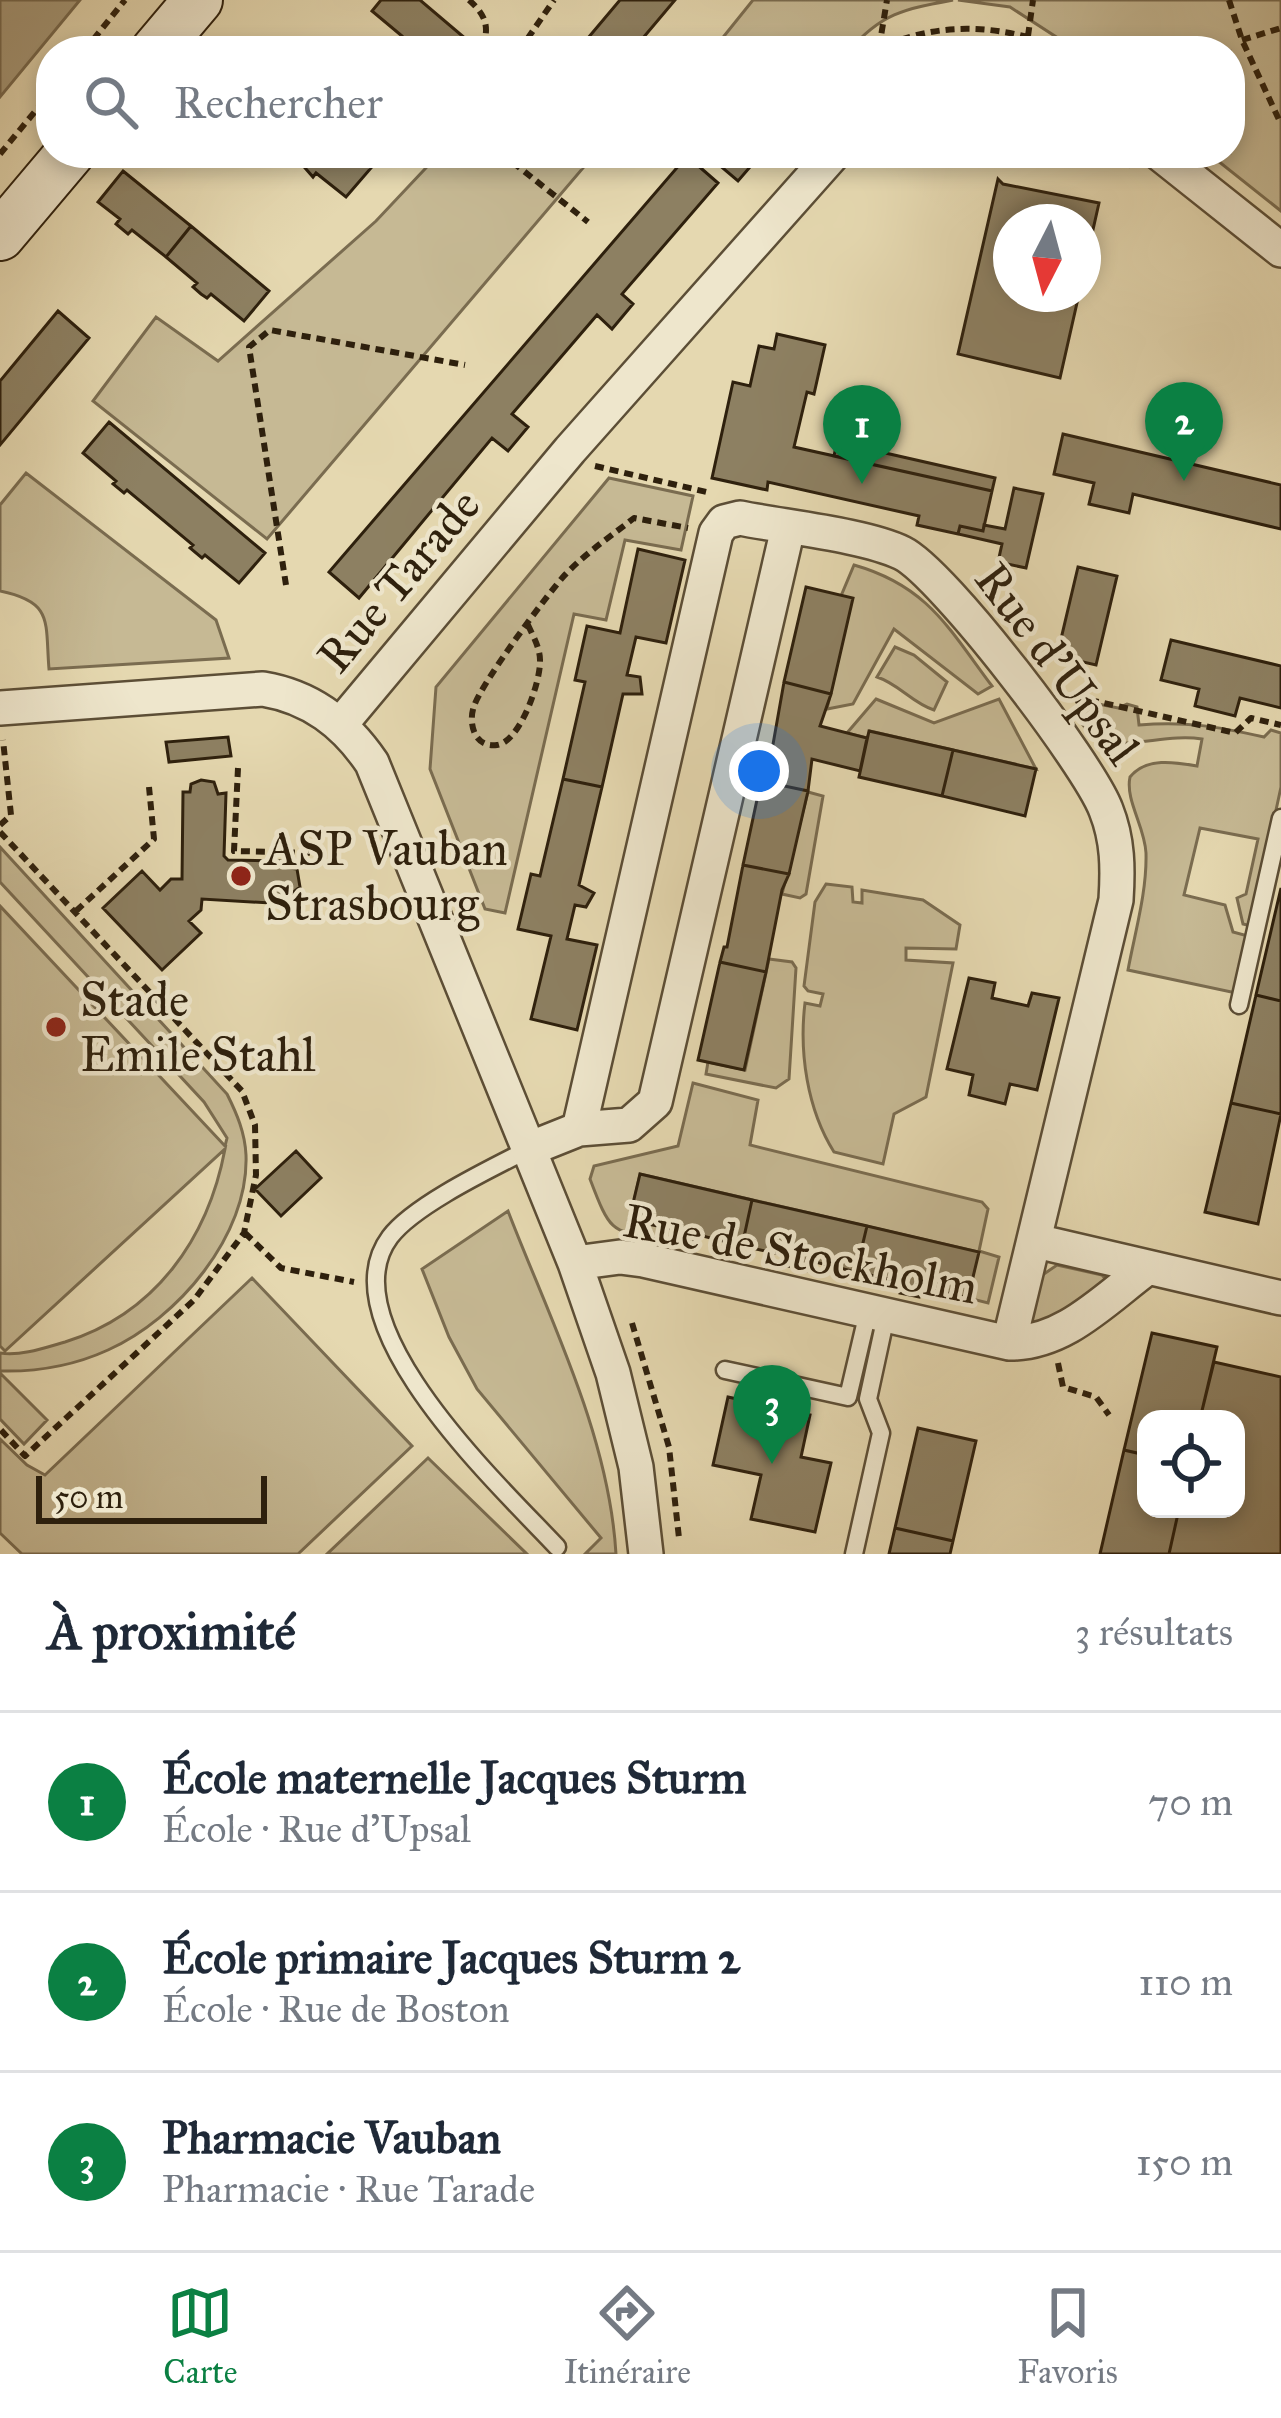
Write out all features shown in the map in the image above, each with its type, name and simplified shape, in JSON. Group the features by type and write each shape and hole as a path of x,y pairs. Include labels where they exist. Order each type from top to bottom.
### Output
{"main road":[{"path":"168,36 198,0"},
{"path":"0,236 57,168"}],"street":[{"name":"Rue Tarade","path":"646,1554 627,1425 575,1263 372,763 340,725 570,449 821,168"},
{"path":"1178,168 1281,250"},
{"path":"579,1129 728,526"},
{"name":"Rue d'Upsal","path":"728,526 788,528 876,545 921,565 1005,664 1094,783 1105,806 1117,849 1116,900 1036,1241"},
{"path":"529,1149 579,1129 629,1125 655,1102 788,528"},
{"path":"1,720 196,691 263,689 287,693 319,708 340,725"},
{"name":"Rue de Stockholm","path":"1009,1343 1036,1241 1281,1298"},
{"name":"Rue de Stockholm","path":"575,1263 643,1260 1009,1343 1052,1337 1148,1268"}],"lane":[{"path":"1239,1005 1281,818"},
{"path":"529,1149 475,1177 392,1234 380,1256 376,1286 388,1334 410,1376 467,1451 557,1547"},
{"path":"725,1370 848,1396 877,1314"},
{"path":"854,1554 881,1433 868,1399 877,1314"}],"path":[{"path":"96,36 125,0"},
{"path":"469,0 483,12 486,36"},
{"path":"529,36 554,0"},
{"path":"880,36 887,0"},
{"path":"912,36 961,28 1028,36 1033,0"},
{"path":"1229,0 1241,36"},
{"path":"1245,39 1281,28"},
{"path":"1245,46 1281,124"},
{"path":"0,154 36,110"},
{"path":"520,168 588,222"},
{"path":"286,585 250,347 270,330 465,365"},
{"path":"528,625 540,656 539,671 520,728 511,740 483,743 471,722 474,704 528,625 563,577 634,518 728,526 718,495 597,468 570,449"},
{"path":"1046,718 1086,699 1235,733 1251,718 1281,724"},
{"path":"0,1429 26,1456 194,1300 244,1233 256,1175 255,1125 242,1091 0,828 10,815 1,720"},
{"path":"238,768 234,851 321,853"},
{"path":"75,912 154,839 149,787"},
{"path":"244,1233 281,1268 376,1286"},
{"path":"1052,1337 1063,1387 1096,1397 1109,1415"},
{"path":"0,1445 9,1437"}],"shaded area":[{"path":"0,0 80,0 50,36 36,36 36,53 0,97"},
{"path":"753,0 953,0 895,15 864,36 724,36"},
{"path":"958,0 1281,0 1281,211 1227,168 1245,168 1245,36 1055,36 1010,7"},
{"path":"426,168 583,168 267,539 93,401 156,317 218,361 376,221"},
{"path":"26,473 216,620 229,658 49,669 46,627 38,608 0,591 0,505"},
{"path":"609,478 693,496 681,550 625,540 606,620 574,614 505,913 485,909 430,769 436,687"},
{"path":"854,565 919,597 992,686 978,694 894,629 853,704 827,709 852,599 841,596"},
{"path":"895,647 914,655 947,682 934,710 877,677"},
{"path":"876,699 934,723 999,699 1036,769 870,731 867,738 847,733"},
{"path":"1088,702 1137,707 1139,725 1200,725 1264,737 1271,730 1281,733 1281,787 1251,926 1243,924 1237,898 1246,894 1258,839 1200,828 1184,895 1225,905 1233,932 1248,936 1236,993 1128,970 1146,868 1130,777 1152,764 1197,766 1202,739 1095,740 1075,715"},
{"path":"808,792 823,796 806,894 800,898 782,894"},
{"name":"Stade Emile Stahl","path":"0,847 227,1094 246,1155 235,1215 222,1244 183,1296 134,1336 108,1350 68,1364 14,1371 0,1371 0,1353 65,1342 126,1313 151,1292 191,1242 217,1182 225,1149 5,1351 0,1346 0,906 225,1146 227,1138 204,1102 0,882"},
{"path":"826,884 852,887 853,902 862,903 862,890 923,900 960,925 956,949 906,948 906,960 953,963 926,1097 894,1114 883,1164 834,1152 817,1117 807,1080 805,1003 820,1006 823,994 804,986 815,902"},
{"path":"769,959 792,962 796,968 789,1079 776,1088 706,1074 708,1062 745,1070"},
{"path":"693,1083 758,1100 750,1145 982,1202 988,1209 979,1251 999,1257 988,1303 968,1298 978,1252 640,1174 630,1219 677,1230 675,1241 618,1229 604,1213 590,1179 594,1166 678,1146"},
{"path":"508,1211 590,1422 616,1554 585,1554 601,1538 477,1389 449,1337 422,1269"},
{"path":"1057,1265 1102,1275 1109,1283 1056,1325 1030,1325 1041,1276"},
{"path":"252,1278 412,1446 298,1554 22,1554 0,1533 0,1439 45,1475"},
{"path":"0,1373 47,1420 24,1444 0,1419"},
{"path":"428,1458 527,1554 327,1554"}],"building":[{"path":"381,0 420,0 462,36 402,36 372,11"},
{"path":"620,0 675,0 645,36 590,36"},
{"path":"305,168 371,168 346,197 316,173 313,177"},
{"path":"677,168 701,168 718,183 622,294 633,304 612,329 597,315 512,414 528,427 508,451 492,438 359,598 329,572"},
{"path":"723,168 749,168 738,181"},
{"path":"123,171 191,226 166,257 132,230 128,234 116,224 120,219 98,202"},
{"path":"998,179 1003,184 1099,203 993,204 993,312 1075,312 1060,378 958,354"},
{"path":"191,226 269,291 244,321 211,294 207,298 201,294 193,287 197,283 166,257"},
{"path":"58,311 89,338 0,445 0,381"},
{"path":"777,334 825,345 814,394 807,392 794,447 992,491 983,531 960,526 958,534 917,525 919,516 768,482 767,490 712,478 733,382 750,386 759,346 774,349"},
{"path":"109,422 265,553 239,583 205,555 202,558 127,490 124,493 113,484 116,481 83,453"},
{"path":"1063,434 1281,485 1281,529 1133,494 1129,513 1089,504 1094,483 1054,474"},
{"path":"837,442 995,478 992,491 834,456"},
{"path":"1014,488 1043,494 1026,568 998,562 1002,544 958,534 960,526 1005,529"},
{"path":"638,549 685,560 666,643 636,637 627,675 640,677 642,694 623,694 602,787 563,779 585,682 575,680 587,626 620,633"},
{"path":"1078,567 1117,576 1096,665 1057,656"},
{"path":"806,587 853,598 831,694 784,682"},
{"path":"1171,640 1281,666 1281,708 1240,698 1235,716 1195,706 1199,689 1161,680"},
{"path":"784,682 831,694 820,726 867,738 860,771 812,759 808,791 761,781 765,766 769,767"},
{"path":"869,731 953,750 942,796 859,777"},
{"path":"228,737 231,756 169,762 166,742"},
{"path":"953,750 1036,769 1025,816 942,796"},
{"path":"563,779 602,787 579,885 594,893 586,907 575,905 567,939 597,945 577,1030 531,1019 551,936 518,929 531,874 540,876"},
{"path":"761,781 808,791 789,874 743,865"},
{"name":"ASP Vauban Strasbourg","path":"214,782 218,794 226,793 224,856 228,860 288,861 288,868 297,869 300,887 287,897 287,904 202,899 201,910 189,921 201,933 162,970 103,908 142,871 160,890 171,879 182,879 183,792 190,792 191,784"},
{"path":"743,865 789,874 766,972 720,962"},
{"path":"1281,888 1281,1001 1256,995"},
{"path":"720,962 766,972 744,1070 698,1060"},
{"path":"969,978 995,983 992,998 1028,1006 1032,993 1059,998 1037,1090 1010,1084 1005,1104 969,1095 973,1075 947,1069"},
{"path":"1256,995 1281,1001 1281,1114 1231,1103"},
{"path":"1231,1103 1281,1114 1258,1224 1205,1212"},
{"path":"296,1151 321,1178 281,1216 255,1189"},
{"path":"640,1174 752,1200 742,1246 695,1234 693,1245 675,1241 677,1230 629,1220"},
{"path":"752,1200 867,1226 856,1272 807,1260 806,1271 788,1266 789,1256 742,1246"},
{"path":"867,1226 979,1252 968,1298 920,1286 919,1297 900,1293 902,1282 856,1272"},
{"path":"1152,1333 1217,1347 1202,1410 1137,1410 1137,1453 1124,1450"},
{"path":"1214,1362 1281,1377 1281,1554 1169,1554 1177,1518 1245,1518 1245,1410 1202,1410"},
{"path":"728,1397 810,1415 801,1457 831,1463 815,1532 751,1519 761,1475 713,1465"},
{"path":"918,1428 976,1441 953,1541 895,1528"},
{"path":"1124,1450 1137,1453 1137,1518 1177,1518 1169,1554 1100,1554"},
{"path":"895,1528 953,1541 950,1554 889,1554"}],"place":[{"name":"École primaire Jacques Sturm 2","path":"1184,481"},
{"name":"École maternelle Jacques Sturm","path":"862,484"},
{"name":"ASP Vauban Strasbourg","path":"241,876"},
{"name":"Stade Emile Stahl","path":"56,1027"},
{"name":"Pharmacie Vauban","path":"772,1464"}]}
